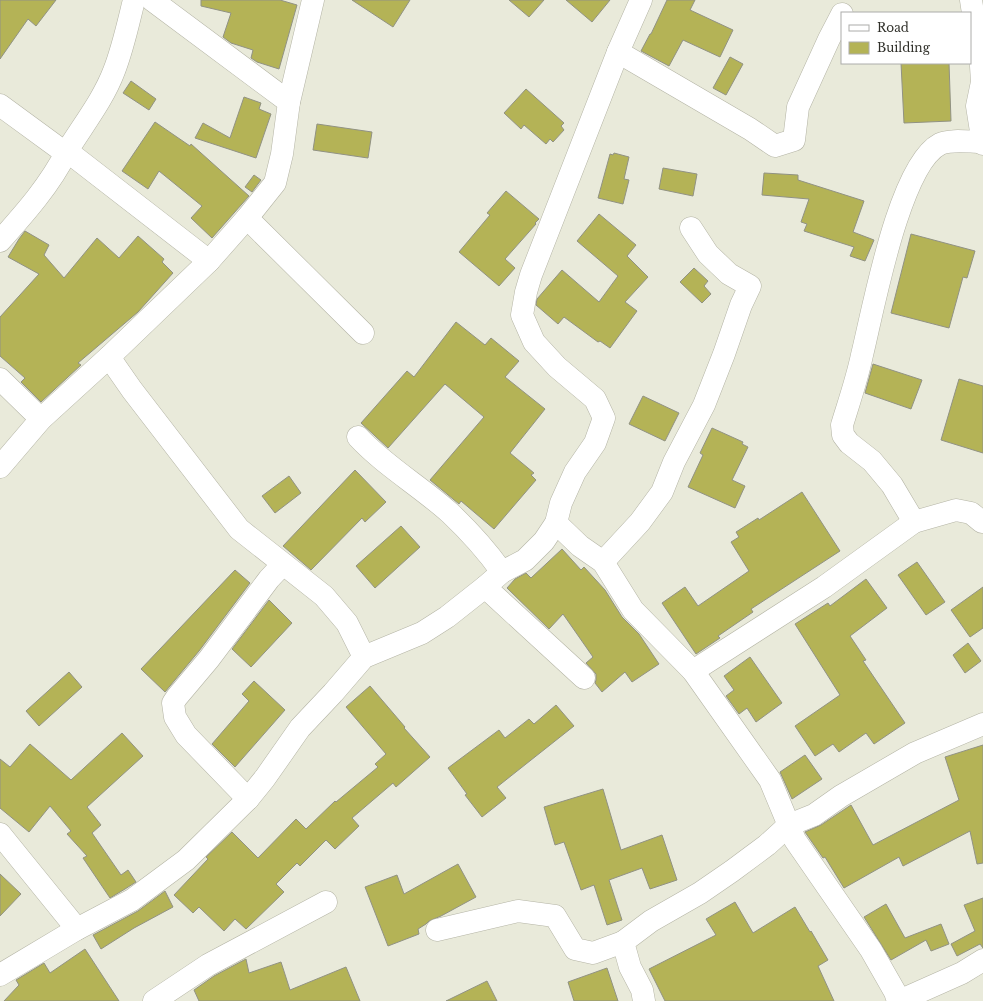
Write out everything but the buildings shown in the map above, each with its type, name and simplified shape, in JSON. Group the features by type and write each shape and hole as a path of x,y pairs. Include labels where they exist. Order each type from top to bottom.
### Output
{"street":[{"path":"0,467 41,419 110,357 209,261 247,218 275,183 282,154 289,102 313,0"},
{"path":"0,975 77,929 132,900 186,860 248,799 265,778 300,728 364,657 422,633 448,617 486,587 502,572 525,560 544,541 556,523 561,503 575,472 595,443 604,418 595,399 556,367 534,342 522,315 526,292 531,276 618,52 641,0"},
{"path":"843,12 849,0"},
{"path":"914,522 892,485 872,461 849,443 843,434 842,425 862,357 884,261 893,229 912,179 920,164 930,152 940,144 954,142 982,143 977,106 982,81 971,0"},
{"path":"0,241 58,170 67,151 97,105 113,72 138,1 289,102"},
{"path":"618,52 750,129 775,146 794,140 798,107 829,38 841,16"},
{"path":"0,105 60,149 67,151 209,261"},
{"path":"247,218 362,333"},
{"path":"603,562 640,522 662,492 674,462 704,405 741,305 750,286 729,274 708,254 691,228"},
{"path":"110,357 132,390 239,529 324,596 347,623 364,657"},
{"path":"0,379 41,419"},
{"path":"358,437 370,450 449,512 486,549 502,572"},
{"path":"693,672 824,588 914,522 956,510 971,514 983,522"},
{"path":"556,523 580,546 603,562 633,610 693,672 770,780 795,840 871,950 895,992 907,999 962,973 983,960"},
{"path":"248,799 186,736 176,717 173,703 176,697 221,643 269,579 283,564"},
{"path":"486,587 584,678"},
{"path":"437,930 518,910 555,916 575,949 593,953 623,942 651,921 700,893 732,871 767,845 789,825 814,815 841,796 916,752 983,724"},
{"path":"0,834 77,929"},
{"path":"154,1001 208,965 326,902"},
{"path":"623,942 630,967 642,990 644,1001"}]}
